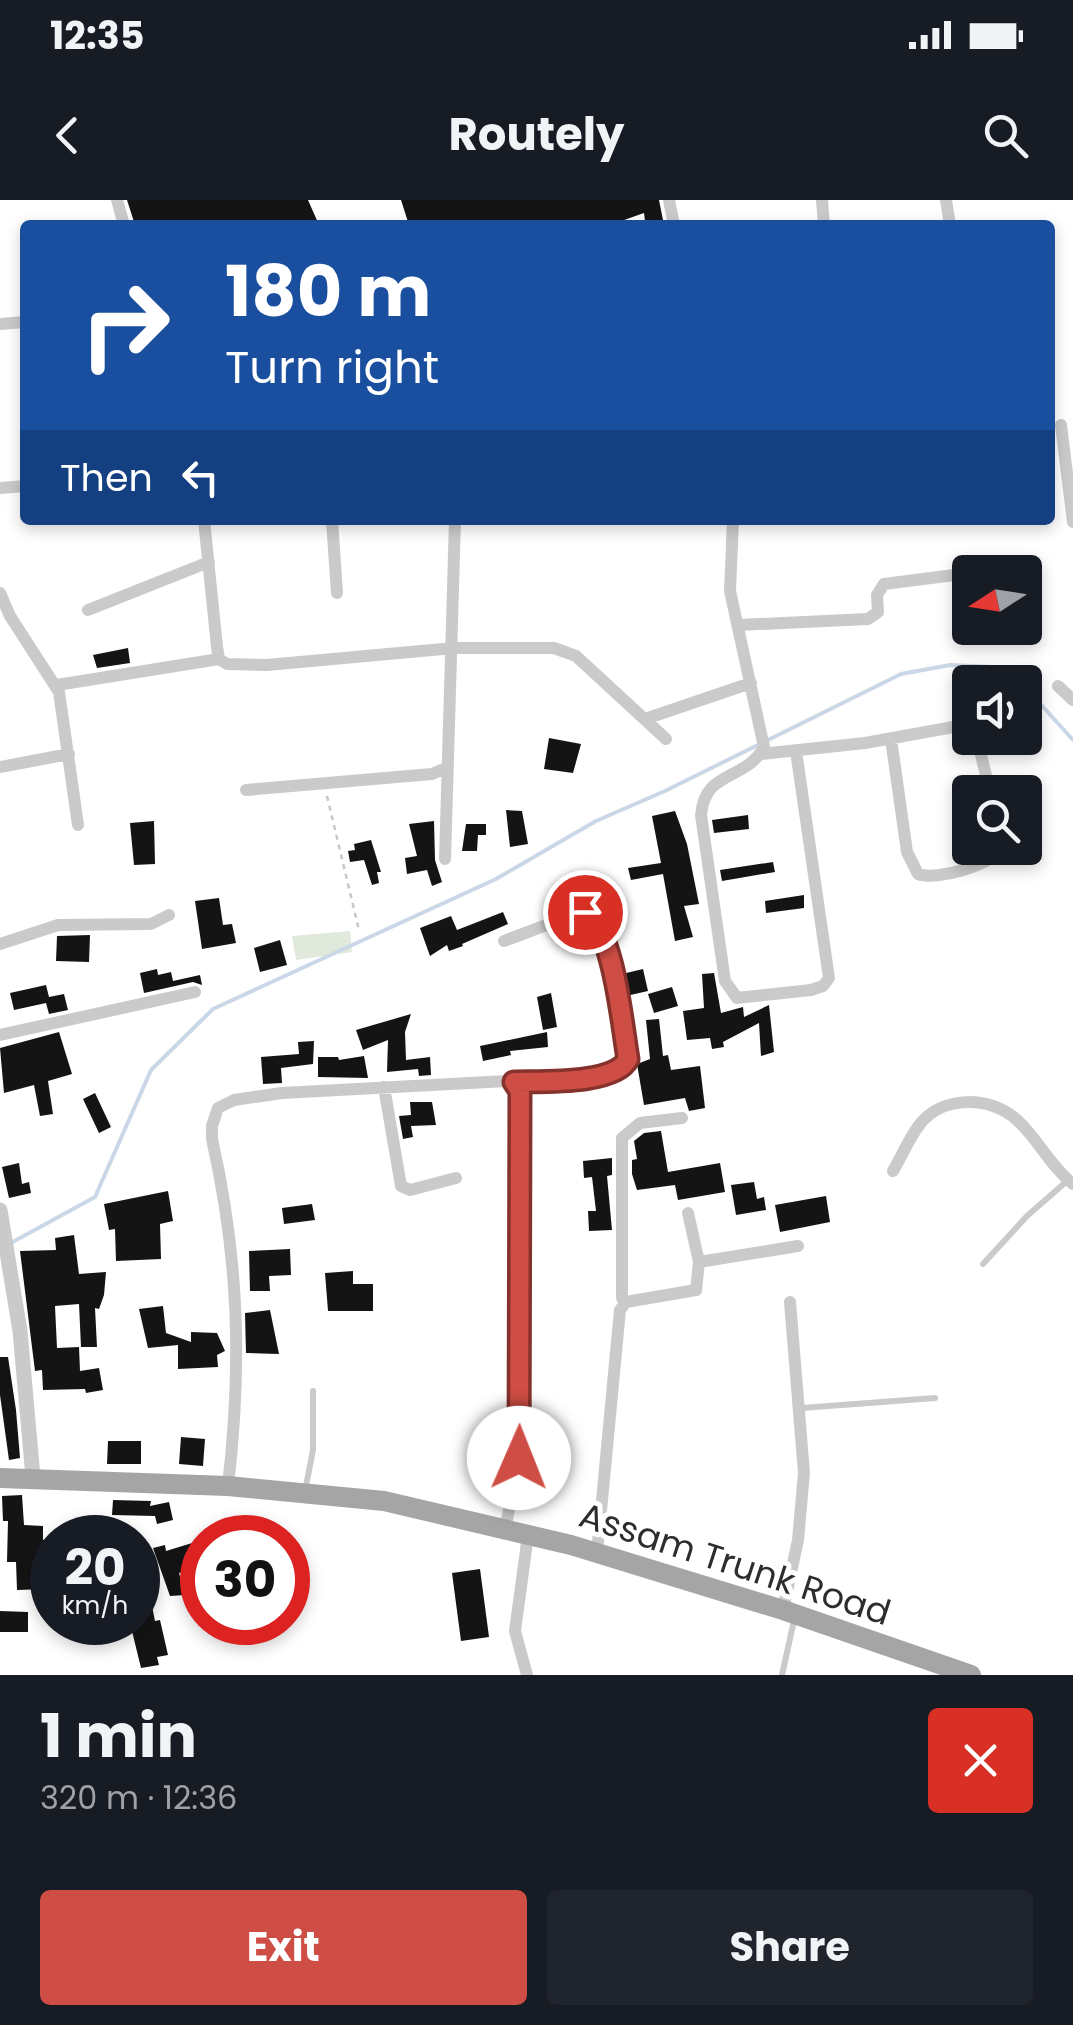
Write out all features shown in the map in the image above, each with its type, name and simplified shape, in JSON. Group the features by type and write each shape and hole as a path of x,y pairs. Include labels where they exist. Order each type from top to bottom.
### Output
{"main road":[{"name":"Assam Trunk Road","path":"0,1478 228,1486 384,1500 597,1553 789,1612 971,1675"}],"street":[{"path":"1061,425 1073,522"},
{"path":"204,525 220,659"},
{"path":"332,525 336,593"},
{"path":"445,859 454,648 454,525"},
{"path":"733,525 729,576 763,750 751,765 712,784 702,802 701,816 725,980 731,993 744,999 812,990 828,978 796,751"},
{"path":"88,610 208,562"},
{"path":"738,625 868,619 878,612 876,595 884,584 952,575"},
{"path":"0,593 10,616 56,685 78,825"},
{"path":"56,685 220,659 227,664 268,665 454,648 568,651 666,739"},
{"path":"645,719 751,683"},
{"path":"1058,686 1073,700"},
{"path":"763,750 796,751 952,725"},
{"path":"891,738 908,852 918,874 934,876 972,865"},
{"path":"0,767 69,754"},
{"path":"246,790 432,774 446,768"},
{"path":"228,1486 238,1404 237,1307 232,1244 212,1140 214,1114 234,1100 384,1087 586,1078 619,1070 628,1059 608,955 590,914 578,913 504,941"},
{"path":"0,944 58,925 151,924 169,915"},
{"path":"0,1035 195,992"},
{"path":"505,1530 519,1458 520,1091 514,1082"},
{"path":"384,1087 400,1186 410,1190 456,1178"},
{"path":"894,1172 927,1116 942,1107 975,1102 997,1106 1016,1118 1070,1182"},
{"path":"626,1302 622,1298 622,1138 640,1122 682,1118"},
{"path":"0,1210 22,1348 33,1477"},
{"path":"626,1302 696,1290 699,1262 688,1213"},
{"path":"699,1262 798,1246"},
{"path":"597,1553 617,1318 626,1302"},
{"path":"789,1612 804,1491 802,1408 790,1302"},
{"path":"528,1535 515,1631 528,1675"}],"lane":[{"path":"982,1264 1027,1216 1070,1182"},
{"path":"305,1492 313,1450 313,1391"},
{"path":"802,1408 935,1398"},
{"path":"782,1675 789,1612"}],"path":[{"path":"324,784 358,930"}],"shaded area":[{"path":"350,931 352,952 296,960 292,936"}],"building":[{"path":"127,200 308,200 317,220 133,220"},
{"path":"401,200 659,200 663,220 645,220 644,213 624,220 407,220"},
{"path":"128,648 130,663 97,668 93,655"},
{"path":"549,738 581,744 573,773 544,769"},
{"path":"506,810 522,811 528,844 510,847"},
{"path":"675,811 687,844 699,904 684,906 693,937 675,941 663,874 631,880 628,868 661,863 652,816"},
{"path":"748,815 749,829 714,833 712,820"},
{"path":"154,821 155,864 134,865 130,823"},
{"path":"434,821 435,860 442,882 432,886 427,870 407,874 405,858 417,856 409,824"},
{"path":"466,824 486,824 486,835 478,835 477,851 462,851"},
{"path":"371,840 381,872 377,872 379,883 372,885 364,860 350,862 348,851 355,850 354,844"},
{"path":"773,862 775,872 722,881 720,870"},
{"path":"804,895 804,908 766,913 765,901"},
{"path":"219,898 223,925 232,924 236,943 202,949 195,901"},
{"path":"503,912 508,924 449,951 447,945 430,956 420,928 451,916 457,930"},
{"path":"90,935 89,962 56,961 57,936"},
{"path":"280,940 287,965 260,972 254,948"},
{"path":"157,969 158,975 171,972 173,981 200,975 202,985 193,982 144,993 140,973"},
{"path":"643,969 648,991 626,996 622,974"},
{"path":"714,973 721,1013 743,1007 744,1017 769,1005 774,1052 761,1056 759,1023 723,1042 724,1047 712,1049 710,1038 687,1040 683,1011 704,1008 702,974"},
{"path":"46,985 49,997 64,994 68,1010 49,1014 46,1003 14,1010 10,993"},
{"path":"672,987 678,1006 654,1013 648,994"},
{"path":"551,993 557,1027 543,1030 537,997"},
{"path":"411,1014 405,1032 406,1060 430,1057 431,1075 419,1076 418,1069 387,1072 388,1040 363,1050 356,1030"},
{"path":"659,1019 663,1056 668,1055 671,1070 700,1066 705,1108 689,1111 685,1098 644,1105 637,1064 650,1059 646,1020"},
{"path":"59,1032 72,1074 48,1081 53,1114 40,1116 34,1085 4,1093 0,1048"},
{"path":"547,1032 548,1047 510,1051 511,1055 483,1061 480,1046"},
{"path":"314,1041 313,1064 281,1068 282,1083 263,1084 261,1057 299,1054 298,1042"},
{"path":"364,1056 368,1078 318,1077 318,1057 339,1060"},
{"path":"95,1093 111,1127 99,1133 83,1099"},
{"path":"410,1102 432,1102 436,1125 411,1126 413,1137 403,1139 399,1116 411,1115"},
{"path":"661,1131 668,1172 720,1163 725,1192 678,1200 675,1185 637,1190 632,1174 632,1160 637,1159 634,1141 644,1133"},
{"path":"612,1158 612,1175 607,1176 612,1230 589,1231 588,1211 596,1211 592,1177 584,1178 583,1161"},
{"path":"19,1163 22,1184 29,1182 31,1193 9,1198 2,1167"},
{"path":"754,1182 757,1199 764,1197 766,1210 736,1215 731,1185"},
{"path":"168,1191 173,1221 160,1224 161,1259 116,1261 115,1229 109,1230 104,1204"},
{"path":"826,1196 830,1222 780,1232 775,1205"},
{"path":"312,1204 315,1220 284,1224 282,1208"},
{"path":"74,1235 79,1274 106,1272 104,1295 99,1309 95,1308 97,1347 81,1347 79,1304 55,1306 57,1348 79,1347 80,1371 99,1368 103,1390 86,1393 85,1389 43,1390 42,1370 35,1371 20,1251 56,1250 55,1238"},
{"path":"290,1249 291,1275 269,1276 270,1291 250,1291 249,1251"},
{"path":"353,1271 353,1284 373,1284 373,1311 328,1311 325,1273"},
{"path":"163,1306 166,1333 191,1342 191,1332 217,1333 225,1351 217,1355 218,1367 178,1369 178,1345 148,1348 139,1309"},
{"path":"270,1310 279,1354 246,1353 245,1313"},
{"path":"0,1357 8,1357 16,1410 20,1458 9,1460 0,1395"},
{"path":"181,1437 205,1439 203,1466 179,1464"},
{"path":"108,1441 141,1441 141,1464 107,1464"},
{"path":"22,1495 24,1525 30,1525 30,1590 17,1590 16,1562 7,1562 8,1521 3,1521 2,1496"},
{"path":"113,1500 151,1501 150,1506 169,1502 173,1520 160,1523 160,1515 112,1515"},
{"path":"165,1545 166,1551 180,1547 180,1595 170,1596 160,1568 160,1546"},
{"path":"480,1569 489,1637 461,1641 452,1573"},
{"path":"0,1611 28,1612 28,1632 0,1632"},
{"path":"160,1620 168,1655 157,1657 159,1665 141,1668 135,1645 160,1645"}],"waterway":[{"path":"9,1244 95,1197 151,1070 213,1009 496,879 596,821 901,674 952,665"},
{"path":"1042,706 1073,740"}],"route":[{"path":"519,1458 520,1091 514,1082 608,1074 626,1065 628,1059 602,934 585,912"}]}
